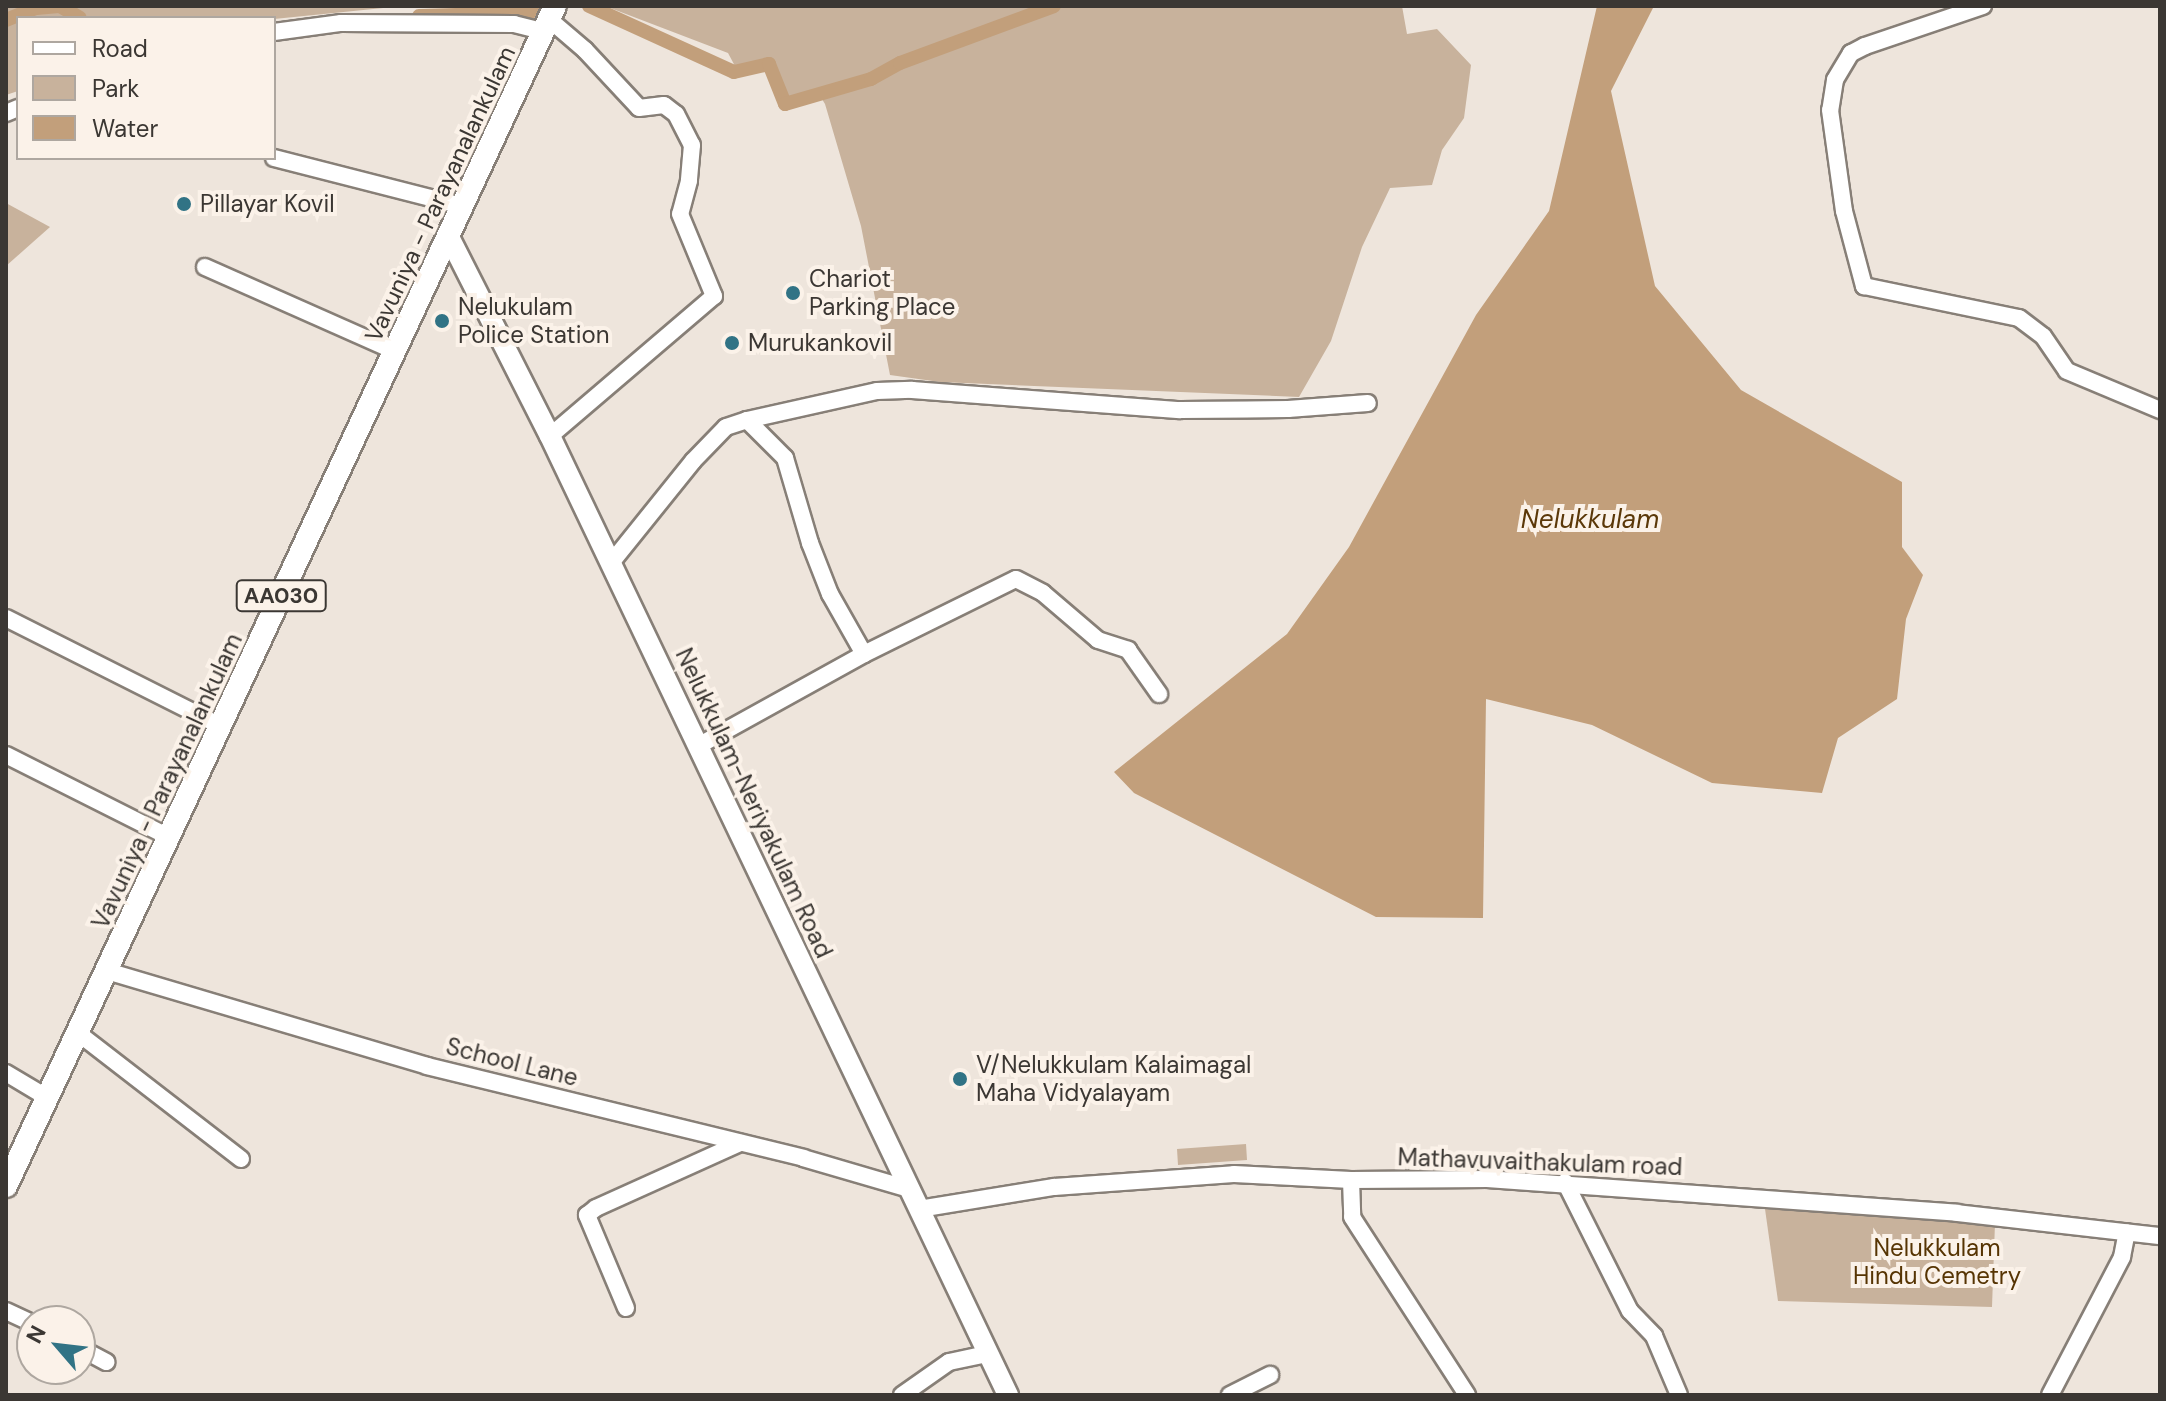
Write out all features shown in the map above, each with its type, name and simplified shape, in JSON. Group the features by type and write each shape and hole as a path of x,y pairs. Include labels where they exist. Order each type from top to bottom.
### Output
{"highway":[{"name":"Vavuniya - Parayanalankulam","path":"6,1186 550,19"}],"main road":[{"name":"Nelukkulam-Neriyakulam Road","path":"448,235 550,436 1008,1395"}],"street":[{"path":"1983,6 1851,53 1835,80 1830,110 1844,211 1864,286 2019,318 2043,336 2067,371 2160,410"},
{"path":"276,32 341,23 514,24 550,19 585,50 639,108 664,105 676,114 692,145 689,181 680,214 714,296 550,436"},
{"path":"276,159 462,206"},
{"path":"205,267 395,351"},
{"path":"611,563 693,461 726,427 877,391 912,390 1180,410 1288,409 1368,403"},
{"path":"747,420 785,458 810,543 830,594 864,654"},
{"path":"698,746 864,654 1016,579 1043,593 1098,640 1128,650 1159,694"},
{"path":"6,618 221,726"},
{"path":"6,755 169,837"},
{"name":"School Lane","path":"107,971 427,1066 740,1143 909,1189"},
{"path":"78,1033 241,1159"},
{"path":"6,1073 48,1098"},
{"path":"626,1308 586,1221 587,1215 596,1208 740,1143"},
{"name":"Mathavuvaithakulam road","path":"919,1209 1054,1187 1234,1174 1351,1180 1565,1182 1957,1213 2160,1236"},
{"path":"1351,1180 1352,1217 1467,1395"},
{"path":"1565,1182 1630,1311 1654,1336 1679,1395"},
{"path":"2050,1395 2122,1257 2127,1232"},
{"path":"902,1395 949,1362 986,1354"},
{"path":"96,1357 106,1362"},
{"path":"1230,1395 1270,1375"}],"green space":[{"path":"6,6 403,6 276,19 276,16 16,16 16,92 6,95"},
{"path":"605,6 1402,6 1407,34 1437,29 1471,65 1464,118 1442,150 1432,185 1390,188 1362,247 1331,341 1299,397 940,382 890,375 861,226 825,104 817,91 788,98 770,59 736,68 728,53"},
{"path":"6,203 50,227 6,266"},
{"path":"1246,1144 1247,1160 1178,1165 1177,1149"},
{"name":"Nelukkulam Hindu Cemetry","path":"1765,1209 1995,1223 1992,1307 1778,1301"}],"water":[{"name":"Nelukkulam","path":"1597,6 1654,6 1611,91 1655,286 1741,390 1902,482 1902,547 1923,575 1906,619 1897,699 1838,738 1822,793 1712,783 1592,725 1486,699 1483,918 1376,917 1134,793 1114,772 1287,634 1349,547 1476,315 1549,211"}],"waterway":[{"path":"6,20 36,8 59,6"},
{"path":"60,6 77,16"},
{"path":"419,16 526,13 549,6"},
{"path":"589,6 734,72 769,64 785,104 871,79 900,63 1054,6"}],"place":[{"name":"Pillayar Kovil","path":"184,204"},
{"name":"Chariot Parking Place","path":"793,293"},
{"name":"Nelukulam Police Station","path":"442,321"},
{"name":"Murukankovil","path":"732,343"},
{"name":"V/Nelukkulam Kalaimagal Maha Vidyalayam","path":"960,1079"}]}
